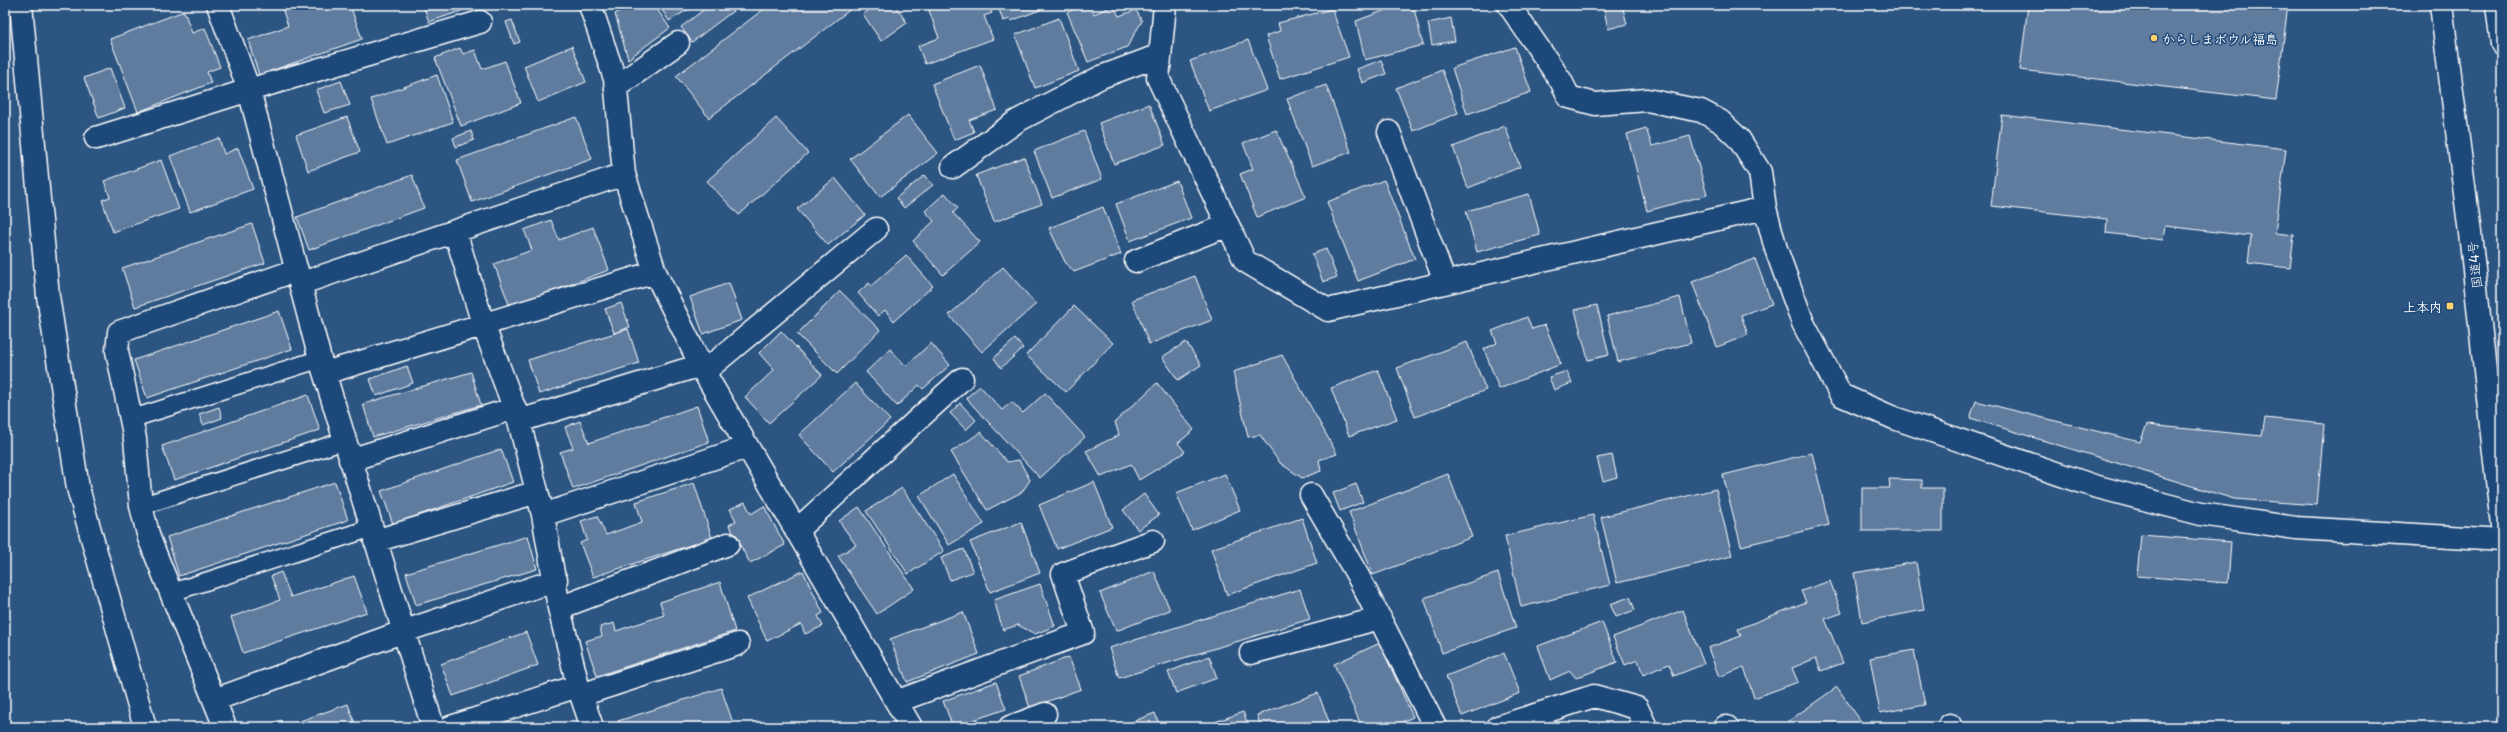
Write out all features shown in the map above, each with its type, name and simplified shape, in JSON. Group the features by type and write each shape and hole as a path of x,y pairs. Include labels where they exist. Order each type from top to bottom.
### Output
{"main road":[{"path":"21,5 48,296 78,488 145,727"},
{"path":"218,5 249,90 347,451 402,632 433,727"},
{"path":"590,5 616,86 624,174 655,272 702,369 796,531 898,701 911,727"},
{"path":"1166,5 1158,78 1245,261 1328,310 1765,208"},
{"path":"1510,5 1561,80 1569,96 1595,104 1647,100 1701,111 1720,121 1738,140 1760,172 1765,208 1776,249 1803,323 1841,395 1894,418 2094,486 2201,514 2296,528 2502,540"},
{"name":"国道4号","path":"2441,5 2470,233 2502,526"},
{"path":"2498,5 2502,44"},
{"path":"96,138 249,90 480,22"},
{"path":"616,86 678,43"},
{"path":"953,167 1017,121 1101,77 1160,55"},
{"path":"1389,132 1445,282"},
{"path":"225,727 149,538 141,506 131,419 117,351 119,332 455,231 624,174"},
{"path":"1136,261 1228,225"},
{"path":"347,451 517,414 702,369 876,229"},
{"path":"455,231 483,324 517,414 543,515 556,580 559,608 580,691 592,727"},
{"path":"323,366 483,324 655,272"},
{"path":"796,531 962,379"},
{"path":"543,515 747,447"},
{"path":"373,534 537,492"},
{"path":"1311,495 1380,618 1435,727"},
{"path":"898,701 1083,633 1063,574 1153,540"},
{"path":"559,608 728,544"},
{"path":"214,700 402,632 556,580"},
{"path":"1251,653 1380,618"},
{"path":"451,727 580,691 738,644"},
{"path":"1498,727 1594,696 1637,708 1646,727"},
{"path":"1010,727 1046,714"}],"lane":[{"path":"131,419 323,366"},
{"path":"141,506 347,451"},
{"path":"170,593 373,534"}],"building":[{"path":"281,5 297,5 299,10 313,5 350,5 362,39 259,75 248,40 288,26"},
{"path":"423,5 478,5 429,22"},
{"path":"627,5 654,5 670,28 628,59 615,14"},
{"path":"659,5 695,5 669,21"},
{"path":"710,5 741,5 692,42 681,27"},
{"path":"769,5 856,5 709,118 676,76"},
{"path":"877,5 895,5 907,23 881,41 863,14"},
{"path":"927,5 989,5 992,13 984,16 993,39 925,64 918,46 939,38"},
{"path":"1005,5 1053,5 1011,21 1010,19 1003,21 999,9"},
{"path":"1090,5 1094,14 1113,6 1119,16 1136,10 1142,21 1127,47 1088,62 1067,12"},
{"path":"1399,5 1413,5 1423,45 1365,60 1356,21"},
{"path":"1603,5 1622,5 1627,24 1608,29"},
{"name":"からしまボウル福島","path":"2028,5 2288,5 2276,100 2020,70"},
{"path":"1332,9 1349,57 1280,79 1266,36 1280,31 1278,23"},
{"path":"184,11 192,33 205,28 220,67 207,72 211,83 138,112 110,39"},
{"path":"1059,18 1079,71 1035,88 1015,35"},
{"path":"1451,18 1455,41 1432,45 1428,23"},
{"path":"512,20 520,42 514,44 506,22"},
{"path":"1248,40 1267,90 1209,111 1190,61"},
{"path":"572,46 586,82 538,102 524,66"},
{"path":"1515,47 1531,92 1467,114 1452,68"},
{"path":"460,48 463,54 475,50 482,69 505,61 521,103 461,126 435,58"},
{"path":"1381,60 1386,74 1362,83 1357,69"},
{"path":"980,65 997,110 969,120 974,132 954,140 932,84"},
{"path":"110,68 125,108 99,118 84,78"},
{"path":"1442,70 1458,113 1413,131 1396,88"},
{"path":"437,75 453,122 387,145 371,99"},
{"path":"341,81 350,105 324,113 316,90"},
{"path":"1326,85 1351,152 1312,166 1287,99"},
{"path":"1149,104 1165,145 1114,164 1099,123"},
{"path":"908,115 938,153 880,197 850,159"},
{"path":"2002,115 2286,149 2275,233 2294,235 2290,268 2248,263 2251,236 2165,226 2163,240 2106,233 2107,219 1991,206"},
{"path":"347,117 360,152 308,171 296,135"},
{"path":"576,117 592,159 472,202 457,160"},
{"path":"776,118 808,153 739,215 707,181"},
{"path":"1505,126 1520,167 1468,188 1453,147"},
{"path":"1646,128 1652,146 1690,136 1707,195 1647,211 1627,134"},
{"path":"1276,130 1306,197 1257,217 1240,174 1253,169 1243,143"},
{"path":"471,131 474,140 456,147 453,138"},
{"path":"1084,131 1102,179 1052,198 1034,151"},
{"path":"219,138 224,154 238,148 253,189 190,212 170,156"},
{"path":"1024,157 1042,204 994,222 976,175"},
{"path":"161,160 179,209 113,232 102,200 110,197 104,181"},
{"path":"412,175 424,208 309,250 297,217"},
{"path":"925,175 933,185 904,208 896,198"},
{"path":"835,178 865,215 828,245 797,209"},
{"path":"1384,180 1415,259 1358,281 1327,202"},
{"path":"1177,181 1191,218 1130,241 1116,204"},
{"path":"945,193 958,208 953,213 980,242 943,275 913,241 934,221 925,211"},
{"path":"1529,194 1540,235 1477,252 1466,211"},
{"path":"1103,207 1121,254 1074,272 1065,262 1049,228"},
{"path":"551,220 559,240 593,227 609,270 510,307 494,264 532,250 524,230"},
{"path":"252,224 265,263 135,307 122,268"},
{"path":"1326,249 1337,277 1323,282 1312,254"},
{"path":"906,255 933,286 894,321 885,310 878,316 858,293 869,283 871,286"},
{"path":"1755,259 1772,304 1741,315 1748,335 1717,347 1692,282"},
{"path":"1003,267 1036,304 982,352 949,315"},
{"path":"1195,276 1212,320 1149,344 1132,300"},
{"path":"729,283 742,320 703,334 690,297"},
{"path":"840,291 880,330 837,374 797,334"},
{"path":"1680,297 1691,343 1618,362 1607,316"},
{"path":"621,303 630,327 614,333 605,309"},
{"path":"1597,305 1609,355 1588,360 1575,310"},
{"path":"1074,306 1113,343 1066,392 1026,355"},
{"path":"279,311 292,349 147,398 134,360"},
{"path":"1527,317 1532,329 1545,325 1561,364 1499,389 1484,349 1497,343 1492,331"},
{"path":"628,329 639,363 539,394 528,360"},
{"path":"781,331 822,375 769,423 745,397 774,370 759,353"},
{"path":"1015,339 1023,348 1001,368 994,358"},
{"path":"1186,342 1201,365 1178,380 1162,357"},
{"path":"1467,342 1486,390 1415,417 1397,368"},
{"path":"931,343 950,365 923,389 919,385 897,406 866,372 890,349 906,366"},
{"path":"1282,355 1337,454 1319,460 1321,471 1302,478 1280,463 1260,435 1248,437 1233,372"},
{"path":"407,366 413,383 376,396 370,379"},
{"path":"1378,370 1397,419 1349,436 1331,388"},
{"path":"1567,371 1572,383 1554,390 1549,377"},
{"path":"471,372 481,405 373,437 363,404"},
{"path":"855,383 890,420 833,472 799,435"},
{"path":"1157,383 1194,430 1178,443 1185,452 1139,480 1131,464 1101,477 1086,451 1119,435 1115,422"},
{"path":"980,386 1002,410 1012,402 1023,413 1045,393 1085,437 1040,478 966,398"},
{"path":"308,395 320,430 174,480 162,446"},
{"path":"1976,401 2140,442 2147,425 2262,436 2265,418 2324,424 2317,505 2234,499 1970,418"},
{"path":"960,403 976,420 966,430 950,413"},
{"path":"697,406 709,442 573,489 560,452 573,448 565,427 580,421 589,443"},
{"path":"219,407 222,418 203,425 199,414"},
{"path":"981,432 1007,462 1019,460 1030,480 1022,492 987,510 951,452"},
{"path":"501,449 513,482 393,524 381,491"},
{"path":"1812,453 1829,525 1741,546 1723,475"},
{"path":"1612,455 1617,477 1603,481 1597,458"},
{"path":"953,474 984,524 949,545 919,496"},
{"path":"1225,474 1240,510 1192,530 1176,493"},
{"path":"1448,474 1472,537 1373,575 1349,512"},
{"path":"1889,479 1922,480 1922,488 1943,488 1943,531 1862,531 1862,488 1890,488"},
{"path":"335,482 348,520 179,576 167,537"},
{"path":"1094,482 1112,527 1057,549 1039,505"},
{"path":"694,483 712,538 593,577 580,543 587,540 581,521 597,516 606,535 642,522 636,502"},
{"path":"1356,484 1363,502 1340,511 1333,493"},
{"path":"902,488 944,551 908,574 866,511"},
{"path":"1716,489 1732,556 1617,583 1601,517"},
{"path":"1144,494 1159,515 1138,530 1123,510"},
{"path":"745,502 751,514 764,506 785,545 750,563 729,525 736,521 730,509"},
{"path":"859,507 914,589 877,614 838,556 856,545 839,521"},
{"path":"1593,515 1610,585 1521,607 1505,536"},
{"path":"1302,518 1317,563 1227,595 1211,549"},
{"path":"1021,522 1040,573 990,592 970,542"},
{"path":"2141,535 2231,542 2228,583 2137,576"},
{"path":"528,536 537,569 416,605 406,573"},
{"path":"964,549 973,572 950,580 941,558"},
{"path":"1916,562 1924,610 1862,622 1854,573"},
{"path":"803,571 823,613 818,616 823,626 805,634 801,624 767,641 747,598"},
{"path":"1154,571 1170,610 1116,631 1100,593"},
{"path":"281,572 291,597 354,576 367,612 243,653 231,617 280,600 271,576"},
{"path":"1498,573 1516,628 1442,653 1424,598"},
{"path":"1830,581 1842,613 1825,619 1843,663 1821,671 1816,658 1792,668 1798,682 1754,698 1744,667 1719,677 1708,648 1741,636 1738,629 1806,602 1801,591"},
{"path":"720,582 735,631 597,676 585,641 602,636 600,627 614,623 616,631 664,615 660,602"},
{"path":"1040,584 1055,626 1035,634 1018,625 1003,630 994,600"},
{"path":"1300,589 1310,619 1119,678 1109,648"},
{"path":"1630,597 1635,610 1616,617 1610,604"},
{"path":"1683,610 1704,664 1674,676 1669,664 1643,675 1638,660 1625,665 1613,637"},
{"path":"963,612 979,654 907,682 890,639"},
{"path":"1602,622 1617,662 1576,678 1570,671 1550,680 1538,646"},
{"path":"526,632 538,665 453,696 441,664"},
{"path":"1380,643 1413,717 1391,727 1362,727 1334,664"},
{"path":"1914,650 1925,705 1880,713 1870,658"},
{"path":"1504,653 1520,693 1462,716 1446,676"},
{"path":"1209,656 1217,678 1176,693 1168,672"},
{"path":"1069,657 1081,689 1030,708 1019,676"},
{"path":"996,682 1006,709 953,727 943,701"},
{"path":"1837,687 1865,727 1780,727"},
{"path":"721,688 733,723 720,727 620,727 618,721"},
{"path":"1318,693 1331,727 1261,727 1257,715"},
{"path":"348,704 356,727 283,727"},
{"path":"1243,712 1249,727 1201,727"},
{"path":"1155,713 1160,727 1119,727"},
{"path":"281,720 283,727 262,727"}],"place":[{"name":"からしまボウル福島","path":"2154,38"},
{"name":"上本内","path":"2450,306"}]}
